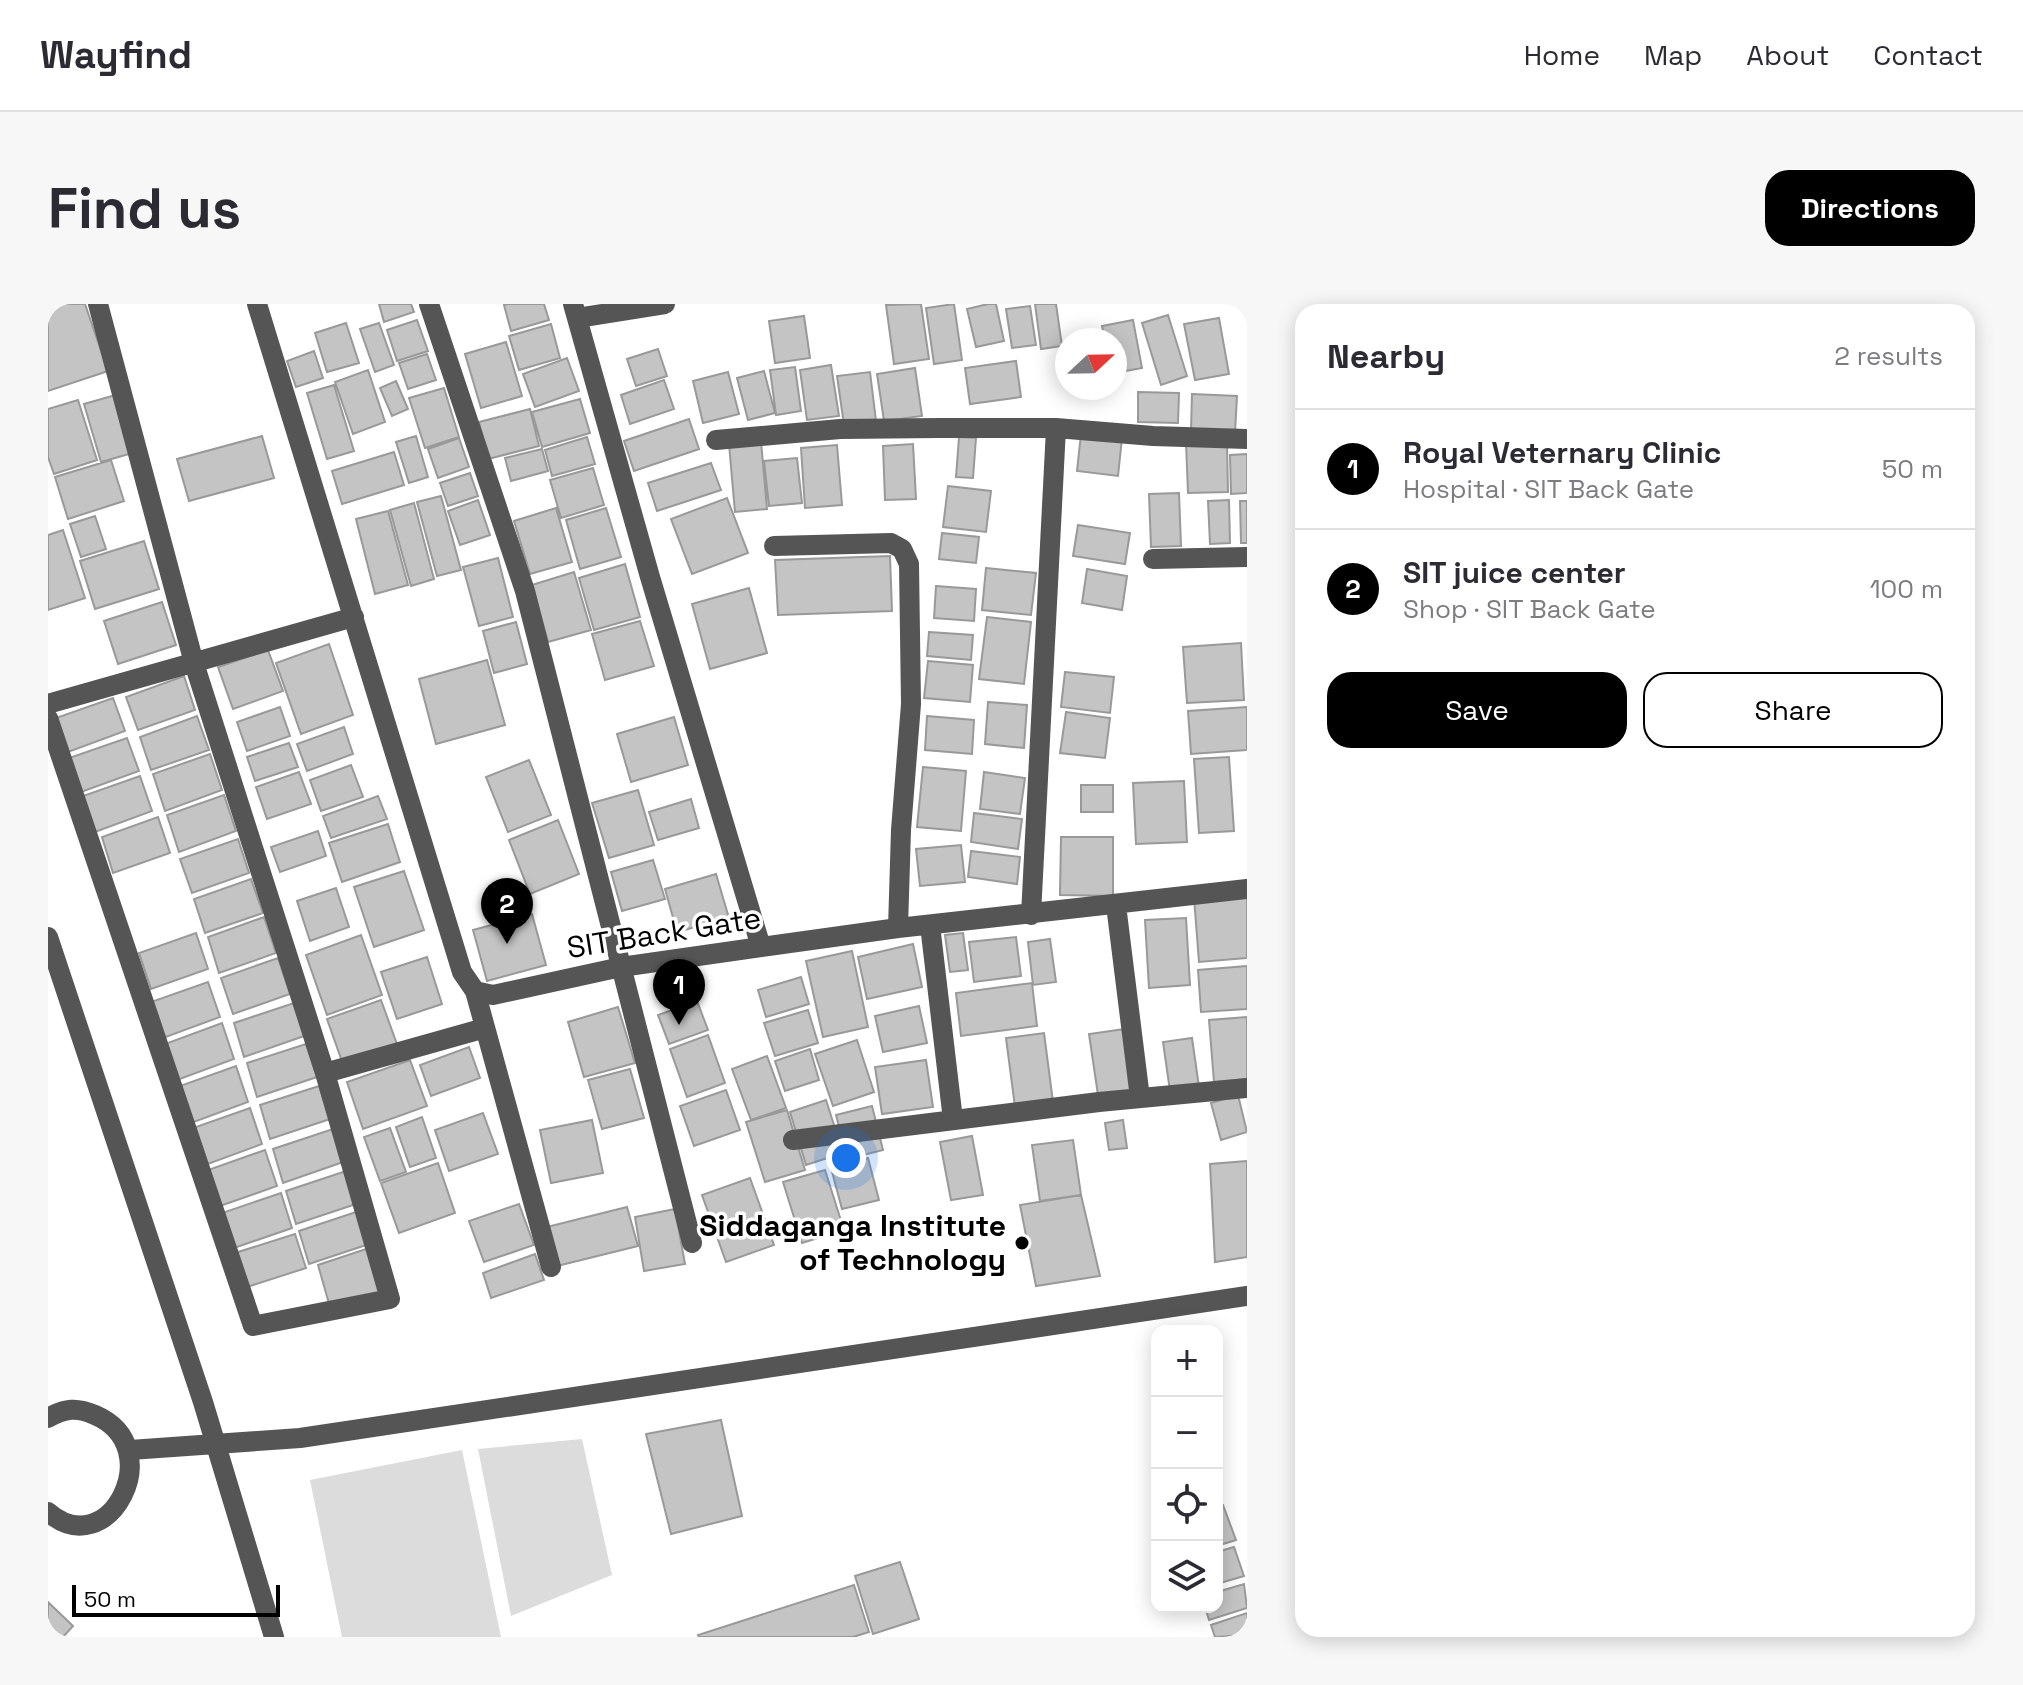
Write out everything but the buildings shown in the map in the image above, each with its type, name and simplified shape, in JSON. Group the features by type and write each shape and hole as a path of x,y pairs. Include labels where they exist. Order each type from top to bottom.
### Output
{"street":[{"path":"48,718 253,1326 390,1299 325,1073 194,663 98,304"},
{"path":"257,304 462,972 475,991 551,1267"},
{"path":"429,304 525,591 692,1243"},
{"path":"665,304 575,311 650,577 761,947"},
{"path":"716,440 840,429 1056,428 1153,436 1247,439"},
{"path":"1031,915 1056,428"},
{"path":"774,546 891,543 902,549 909,564 911,704 901,830 898,928"},
{"path":"1153,559 1247,557"},
{"path":"48,704 354,617"},
{"name":"SIT Back Gate","path":"475,991 493,995 621,967 898,928 1247,889"},
{"path":"1116,905 1140,1098"},
{"path":"930,925 953,1120"},
{"path":"49,946 216,1444 274,1637"},
{"path":"325,1073 485,1028"},
{"path":"793,1140 1247,1088"},
{"path":"130,1450 300,1438 1247,1296"},
{"path":"48,1418 59,1411 77,1408 99,1416 118,1431 130,1450 130,1476 123,1498 107,1516 92,1524 71,1526 48,1512"}],"shaded area":[{"path":"582,1439 612,1575 511,1616 478,1449"},
{"path":"462,1450 501,1637 342,1637 310,1480"}],"place":[{"name":"SIT juice center","path":"507,944"},
{"name":"Royal Veternary Clinic","path":"679,1025"},
{"name":"Siddaganga Institute of Technology","path":"1022,1243"}]}
